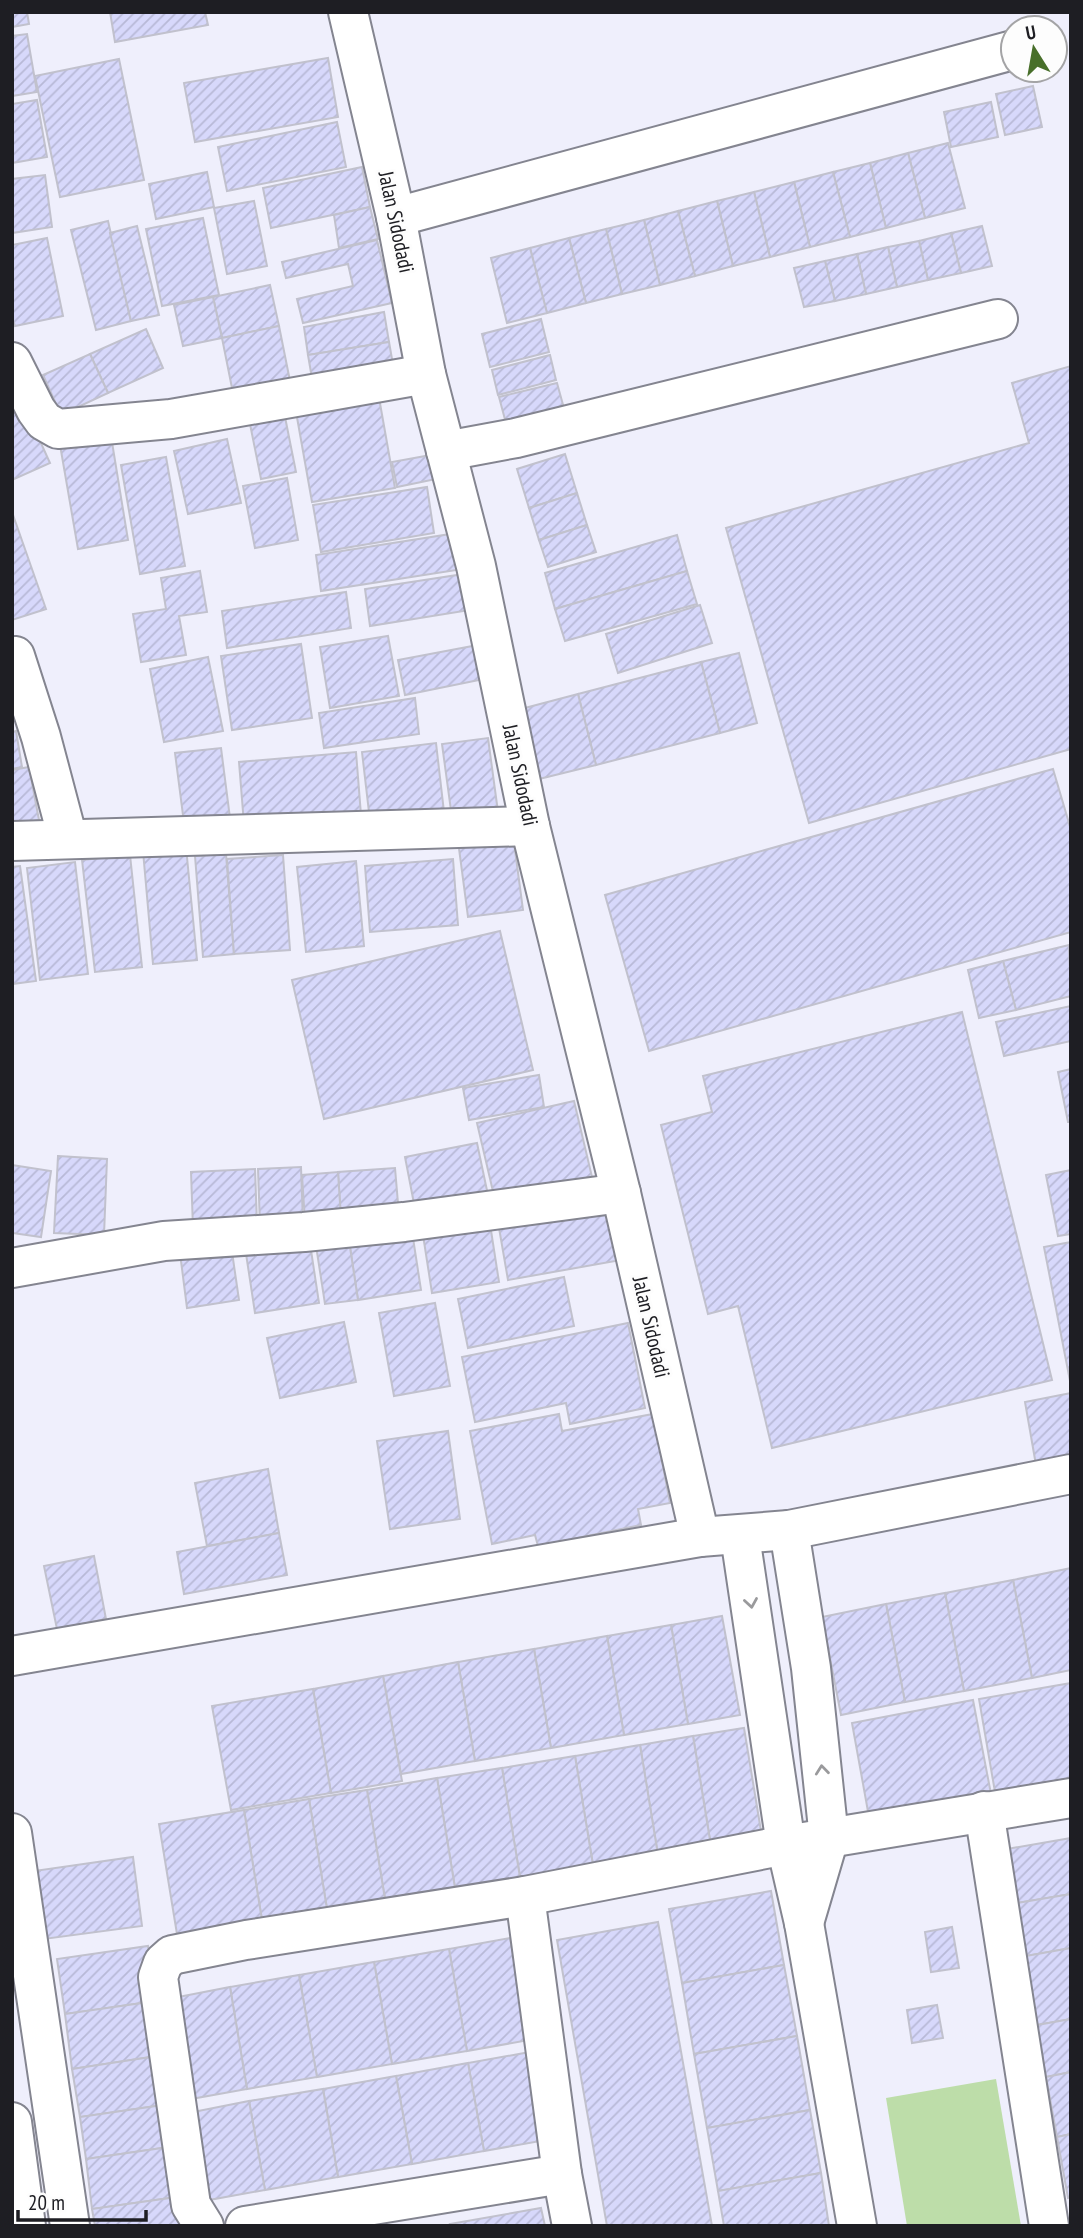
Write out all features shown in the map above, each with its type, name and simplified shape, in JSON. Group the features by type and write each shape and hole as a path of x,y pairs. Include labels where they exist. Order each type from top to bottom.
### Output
{"street":[{"name":"Jalan Sidodadi","path":"348,12 396,217 426,374 476,566 530,825 621,1193 700,1537"},
{"path":"396,217 999,54"},
{"path":"446,452 516,438 998,319"},
{"path":"12,362 36,410 44,421 58,429 171,419 426,374"},
{"path":"15,656 41,737 68,839"},
{"path":"12,841 530,825"},
{"path":"12,1268 164,1241 404,1222 621,1193"},
{"path":"12,1656 700,1537 740,1536 789,1530 1071,1474"},
{"path":"789,1530 811,1668 829,1838 804,1923"},
{"path":"740,1536 786,1845 804,1923 857,2226"},
{"path":"762,1681 811,1668"},
{"path":"204,2226 191,2205 158,1977 163,1963 172,1955 525,1896 786,1845 1071,1798"},
{"path":"985,1811 1049,2226"},
{"path":"12,1833 70,2226"},
{"path":"525,1896 562,2174 572,2226"},
{"path":"12,2122 26,2226"},
{"path":"245,2226 302,2221 562,2174"}],"green space":[{"path":"996,2079 1021,2226 907,2226 886,2098"}],"building":[{"path":"12,12 27,12 29,24 12,27"},
{"path":"110,12 205,12 208,25 115,42"},
{"path":"27,34 37,92 12,96 12,36"},
{"path":"328,58 338,117 195,142 184,83"},
{"path":"119,59 144,180 60,197 35,76"},
{"path":"1033,86 1042,127 1005,135 996,94"},
{"path":"37,100 47,157 12,163 12,104"},
{"path":"991,102 998,137 951,147 944,112"},
{"path":"337,122 346,167 227,191 218,147"},
{"path":"948,143 965,208 925,218 908,153"},
{"path":"908,153 925,218 886,228 870,163"},
{"path":"870,163 886,228 850,237 833,172"},
{"path":"362,167 370,207 271,228 263,188"},
{"path":"207,172 214,207 156,219 149,184"},
{"path":"833,172 850,237 810,247 794,182"},
{"path":"45,175 52,227 12,233 12,179"},
{"path":"794,182 810,247 770,257 754,192"},
{"path":"754,192 770,257 733,266 717,201"},
{"path":"254,201 267,266 227,274 214,208"},
{"path":"717,201 733,266 695,276 678,211"},
{"path":"370,207 378,239 339,248 334,215"},
{"path":"678,211 695,276 660,285 644,220"},
{"path":"203,218 219,295 162,306 146,229"},
{"path":"644,220 660,285 622,294 606,229"},
{"path":"108,221 131,321 96,330 71,230"},
{"path":"137,226 159,315 131,321 110,233"},
{"path":"982,226 992,266 961,273 951,233"},
{"path":"606,229 622,294 586,303 569,238"},
{"path":"951,233 961,273 928,280 919,241"},
{"path":"47,238 63,316 15,326 12,317 12,245"},
{"path":"569,238 586,303 547,313 530,248"},
{"path":"377,240 392,303 303,323 297,299 353,286 348,264 286,278 282,262"},
{"path":"919,241 928,280 897,287 888,247"},
{"path":"888,247 897,287 866,294 857,254"},
{"path":"530,248 547,313 507,323 491,258"},
{"path":"857,254 866,294 835,301 825,261"},
{"path":"825,261 835,301 804,307 794,268"},
{"path":"270,285 279,326 222,338 213,297"},
{"path":"213,297 222,338 183,346 174,305"},
{"path":"384,312 389,342 308,355 304,327"},
{"path":"541,319 549,352 490,367 482,334"},
{"path":"279,326 291,386 234,398 222,338"},
{"path":"146,329 163,368 108,393 90,354"},
{"path":"389,342 395,376 314,390 308,355"},
{"path":"90,354 108,393 61,415 43,375"},
{"path":"550,355 556,380 498,395 492,370"},
{"path":"1071,366 1071,749 809,823 726,528 1029,443 1012,383"},
{"path":"557,383 565,412 507,427 499,397"},
{"path":"378,392 395,488 312,502 295,406"},
{"path":"21,399 50,463 12,480 12,403"},
{"path":"283,407 296,472 261,479 248,414"},
{"path":"110,430 128,540 78,549 59,439"},
{"path":"227,439 241,503 188,514 174,451"},
{"path":"565,454 577,493 529,508 517,469"},
{"path":"431,455 436,479 397,487 392,462"},
{"path":"166,457 185,566 140,574 121,465"},
{"path":"287,478 298,540 255,548 243,486"},
{"path":"427,487 434,533 321,552 313,505"},
{"path":"577,493 587,525 539,540 529,508"},
{"path":"12,512 46,609 12,620"},
{"path":"587,525 596,552 548,567 539,540"},
{"path":"457,533 463,569 321,591 316,555"},
{"path":"677,535 687,571 555,609 545,573"},
{"path":"200,571 207,612 179,616 186,655 141,662 133,614 166,609 161,578"},
{"path":"687,571 697,604 565,641 555,609"},
{"path":"464,574 470,610 370,626 365,589"},
{"path":"346,592 351,628 227,648 222,611"},
{"path":"700,605 712,643 618,673 606,634"},
{"path":"388,636 399,696 330,708 320,647"},
{"path":"301,644 312,718 232,730 221,656"},
{"path":"478,645 484,679 405,695 398,660"},
{"path":"739,653 757,723 720,733 701,662"},
{"path":"208,657 223,731 164,742 150,669"},
{"path":"701,662 720,733 596,765 578,694"},
{"path":"578,694 596,765 539,779 521,709"},
{"path":"415,698 419,734 324,748 319,713"},
{"path":"16,731 22,767 12,769 12,732"},
{"path":"488,738 498,812 452,818 442,744"},
{"path":"436,743 444,812 370,821 362,752"},
{"path":"221,748 230,818 184,823 175,753"},
{"path":"356,752 361,815 244,824 239,762"},
{"path":"29,767 39,820 12,825 12,770"},
{"path":"1053,769 1071,830 1071,932 649,1051 605,895"},
{"path":"513,835 523,910 468,917 458,841"},
{"path":"186,847 197,960 153,964 143,851"},
{"path":"226,854 234,954 203,957 195,856"},
{"path":"130,855 142,967 95,972 82,860"},
{"path":"283,855 290,950 234,954 227,859"},
{"path":"453,859 458,925 370,932 365,866"},
{"path":"356,861 364,946 306,952 297,867"},
{"path":"75,862 88,974 40,980 27,868"},
{"path":"20,866 36,981 12,984 12,867"},
{"path":"500,931 533,1070 324,1119 292,980"},
{"path":"1069,945 1071,996 1016,1010 1003,961"},
{"path":"1003,961 1016,1010 979,1018 968,970"},
{"path":"1071,1006 1071,1041 1004,1056 996,1022"},
{"path":"962,1012 1052,1380 772,1448 738,1306 708,1314 661,1125 712,1112 703,1076"},
{"path":"1071,1069 1071,1122 1068,1122 1058,1072"},
{"path":"539,1075 544,1107 469,1120 463,1088"},
{"path":"574,1101 592,1177 495,1200 477,1123"},
{"path":"477,1143 489,1200 416,1214 405,1157"},
{"path":"58,1156 107,1159 104,1235 54,1233"},
{"path":"12,1165 51,1171 41,1237 12,1233"},
{"path":"301,1167 303,1223 260,1225 258,1169"},
{"path":"395,1168 399,1215 341,1219 338,1172"},
{"path":"255,1169 257,1225 193,1228 191,1172"},
{"path":"1071,1170 1071,1234 1058,1236 1046,1175"},
{"path":"338,1172 341,1219 305,1222 302,1175"},
{"path":"611,1202 621,1260 508,1280 498,1222"},
{"path":"490,1224 499,1282 432,1293 423,1235"},
{"path":"411,1225 421,1290 358,1300 348,1234"},
{"path":"348,1234 358,1300 325,1304 315,1239"},
{"path":"309,1237 319,1303 255,1313 245,1247"},
{"path":"1071,1242 1071,1386 1044,1247"},
{"path":"231,1245 239,1300 187,1308 180,1253"},
{"path":"564,1277 574,1326 468,1348 458,1299"},
{"path":"435,1303 450,1386 394,1396 379,1313"},
{"path":"344,1322 356,1382 280,1398 267,1338"},
{"path":"628,1323 645,1408 570,1424 566,1403 475,1422 462,1357"},
{"path":"1071,1393 1071,1459 1036,1465 1025,1402"},
{"path":"559,1414 562,1431 653,1414 670,1503 638,1509 641,1525 538,1546 535,1535 492,1544 470,1431"},
{"path":"448,1431 460,1519 390,1529 377,1441"},
{"path":"268,1469 279,1533 207,1546 195,1483"},
{"path":"279,1533 287,1575 184,1594 177,1552"},
{"path":"94,1556 106,1619 57,1629 44,1566"},
{"path":"1071,1568 1071,1670 1032,1678 1013,1580"},
{"path":"1013,1580 1032,1678 964,1691 945,1593"},
{"path":"945,1593 964,1691 905,1702 886,1604"},
{"path":"886,1604 905,1702 841,1715 822,1617"},
{"path":"722,1616 740,1715 688,1724 671,1625"},
{"path":"671,1625 688,1724 624,1735 607,1636"},
{"path":"607,1636 624,1735 551,1748 534,1649"},
{"path":"534,1649 551,1748 475,1761 458,1662"},
{"path":"458,1662 475,1761 401,1774 383,1676"},
{"path":"383,1676 402,1781 331,1793 313,1689"},
{"path":"1071,1683 1071,1778 995,1792 979,1699"},
{"path":"313,1689 331,1793 231,1810 212,1706"},
{"path":"973,1700 991,1794 869,1817 852,1723"},
{"path":"744,1728 762,1837 711,1846 693,1736"},
{"path":"693,1736 711,1846 658,1855 640,1745"},
{"path":"640,1745 658,1855 593,1865 575,1756"},
{"path":"575,1756 593,1865 520,1877 502,1768"},
{"path":"502,1768 520,1877 455,1888 437,1778"},
{"path":"437,1778 455,1888 385,1899 367,1790"},
{"path":"367,1790 385,1899 327,1909 309,1799"},
{"path":"309,1799 327,1909 262,1920 244,1810"},
{"path":"244,1810 262,1920 177,1934 159,1824"},
{"path":"1071,1838 1071,1894 1017,1903 1007,1849"},
{"path":"133,1857 142,1926 44,1939 34,1871"},
{"path":"771,1891 784,1965 682,1983 669,1909"},
{"path":"1071,1894 1071,1948 1026,1956 1017,1903"},
{"path":"658,1922 712,2226 607,2226 557,1940"},
{"path":"952,1927 959,1968 931,1972 925,1932"},
{"path":"510,1938 529,2040 467,2051 449,1949"},
{"path":"148,1946 156,2001 65,2014 57,1959"},
{"path":"1071,1948 1071,2019 1037,2025 1026,1956"},
{"path":"449,1949 467,2051 392,2064 374,1962"},
{"path":"374,1962 392,2064 317,2077 299,1975"},
{"path":"784,1965 797,2036 694,2054 682,1983"},
{"path":"299,1975 317,2077 247,2089 230,1987"},
{"path":"230,1987 247,2089 191,2099 173,1998"},
{"path":"156,2001 164,2055 72,2069 65,2014"},
{"path":"937,2005 943,2038 912,2043 907,2010"},
{"path":"1071,2019 1071,2072 1046,2077 1037,2025"},
{"path":"797,2036 810,2110 707,2128 694,2054"},
{"path":"530,2052 546,2140 484,2151 468,2063"},
{"path":"164,2055 170,2104 80,2117 72,2069"},
{"path":"468,2063 484,2151 412,2164 396,2076"},
{"path":"1071,2072 1071,2134 1057,2137 1046,2077"},
{"path":"396,2076 412,2164 338,2177 323,2089"},
{"path":"323,2089 338,2177 265,2190 249,2101"},
{"path":"249,2101 265,2190 209,2200 193,2112"},
{"path":"170,2104 176,2146 86,2159 80,2117"},
{"path":"810,2110 821,2173 718,2191 707,2128"},
{"path":"1071,2134 1071,2197 1068,2198 1057,2137"},
{"path":"176,2146 184,2196 92,2209 86,2159"},
{"path":"821,2173 829,2226 724,2226 718,2191"},
{"path":"184,2196 188,2226 95,2226 92,2209"},
{"path":"541,2208 545,2226 450,2224"}]}
